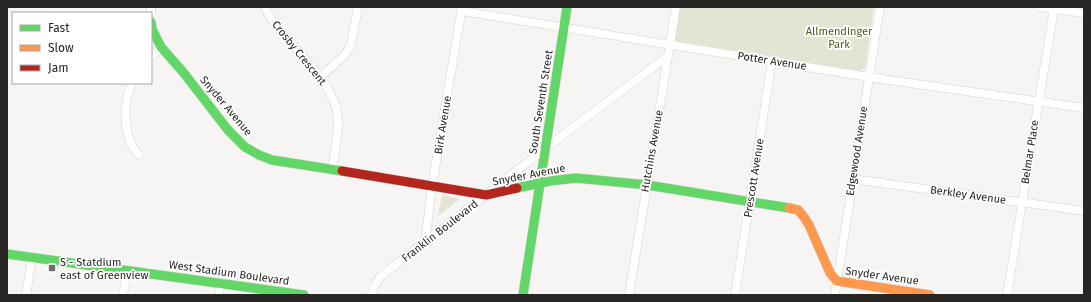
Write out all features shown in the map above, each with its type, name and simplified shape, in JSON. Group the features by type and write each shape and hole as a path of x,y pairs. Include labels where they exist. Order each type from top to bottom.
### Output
{"street":[{"name":"Crosby Crescent","path":"266,7 277,27 320,77 330,92 337,110 338,127 332,170"},
{"path":"320,77 345,55 351,45 358,7"},
{"name":"South Seventh Street","path":"523,295 567,7"},
{"name":"Hutchins Avenue","path":"629,295 676,7"},
{"name":"Edgewood Avenue","path":"835,295 880,7"},
{"path":"1040,7 1084,13"},
{"name":"Potter Avenue","path":"462,9 869,77 1084,108"},
{"name":"Birk Avenue","path":"425,243 432,186 462,9"},
{"name":"Belmar Place","path":"1007,295 1021,202 1054,9"},
{"name":"Snyder Avenue","path":"152,30 161,47 183,72 228,130 245,147 272,160 486,195 540,183 576,178 646,185 779,205 798,210 809,225 830,273 837,281 930,295"},
{"path":"152,56 161,47"},
{"name":"Franklin Boulevard","path":"372,295 375,285 380,277 546,148 668,56"},
{"name":"Prescott Avenue","path":"735,295 772,61"},
{"path":"132,84 126,106 126,127 133,150 139,155"},
{"name":"Berkley Avenue","path":"853,179 1084,211"},
{"name":"West Stadium Boulevard","path":"7,254 304,295"},
{"path":"26,295 32,258"},
{"path":"123,295 127,271"},
{"path":"219,295 220,284"}],"green space":[{"name":"Allmendinger Park","path":"680,7 874,7 865,68 860,71 676,41 675,39"},
{"path":"442,195 460,199 438,216"}],"traffic: fast":[{"path":"523,295 567,7"},
{"path":"152,29 161,47 183,72 228,130 245,147 272,160 342,171"},
{"path":"517,188 550,181 576,178 647,185 789,208"},
{"path":"7,254 304,295"}],"traffic: slow":[{"path":"789,208 798,210 804,217 830,273 837,281 930,295"}],"traffic: jam":[{"path":"342,171 486,195 517,188"}],"place":[{"name":"S - Statdium east of Greenview","path":"52,268"}]}
